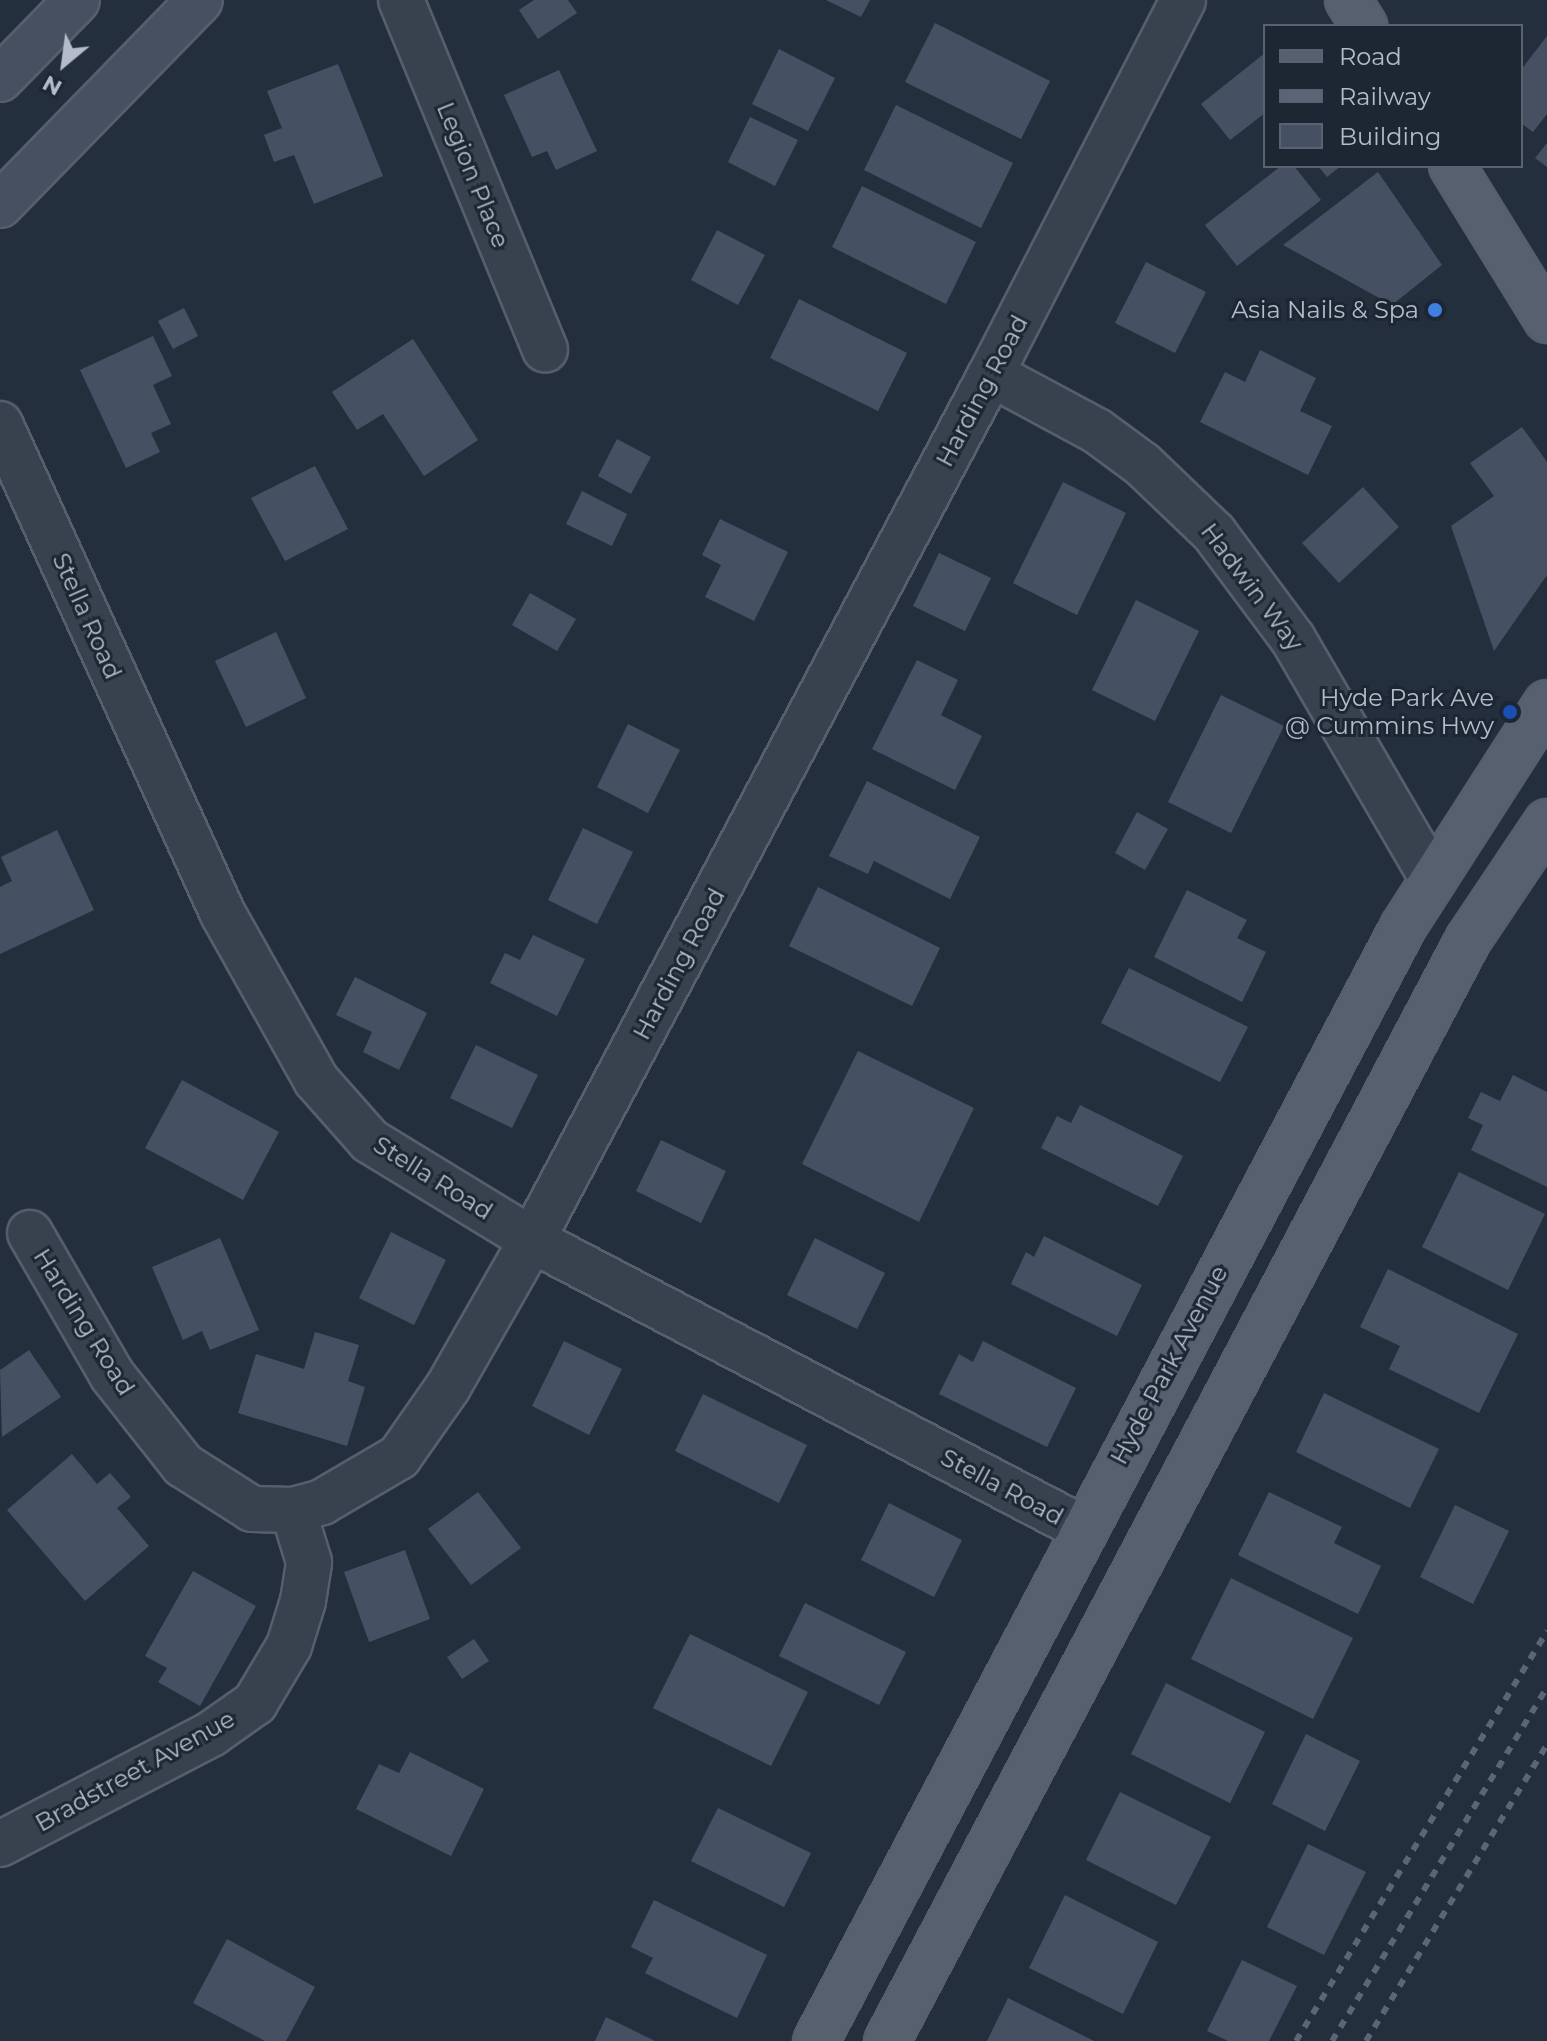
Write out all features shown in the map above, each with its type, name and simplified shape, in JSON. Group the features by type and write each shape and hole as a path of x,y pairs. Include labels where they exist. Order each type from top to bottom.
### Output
{"main road":[{"path":"0,79 77,0"},
{"path":"0,205 200,0"},
{"path":"1348,0 1363,24"},
{"path":"1453,168 1547,320"},
{"name":"Hyde Park Avenue","path":"816,2041 1082,1528 1432,878 1547,703"},
{"path":"887,2041 1468,940 1547,822"},
{"path":"1082,1528 1141,1556"}],"street":[{"name":"Legion Place","path":"401,0 545,350"},
{"name":"Harding Road","path":"30,1233 112,1375 183,1465 252,1509 293,1510 322,1502 399,1457 448,1387 532,1240 991,374 1183,0"},
{"name":"Hadwin Way","path":"991,374 1097,431 1142,464 1214,533 1293,639 1432,878"},
{"name":"Stella Road","path":"0,424 223,914 316,1080 370,1141 532,1240 1082,1528"},
{"name":"Bradstreet Avenue","path":"0,1844 211,1734 255,1703 289,1646 303,1601 309,1562 293,1510"}],"building":[{"path":"534,0 568,0 577,13 538,39 519,10"},
{"path":"826,0 870,0 861,17"},
{"path":"935,23 1050,81 1021,139 905,82"},
{"path":"1547,36 1547,114 1533,132 1523,124 1523,67"},
{"path":"779,49 835,78 808,131 752,104"},
{"path":"1263,55 1263,115 1230,140 1201,104"},
{"path":"338,64 383,176 314,204 294,155 274,162 264,135 282,128 267,91"},
{"path":"559,70 597,151 556,170 547,151 532,157 504,95"},
{"path":"896,105 1013,163 981,228 864,170"},
{"path":"750,117 798,140 775,186 728,162"},
{"path":"1547,143 1547,167 1535,158"},
{"path":"1278,168 1296,168 1321,200 1237,266 1205,225"},
{"path":"1320,168 1338,168 1327,177"},
{"path":"1378,172 1442,265 1392,305 1283,245"},
{"path":"862,186 976,242 946,304 832,247"},
{"path":"717,230 765,255 738,305 691,280"},
{"path":"1146,262 1206,292 1175,353 1115,323"},
{"path":"799,299 907,353 878,411 770,358"},
{"path":"184,308 198,336 173,349 158,321"},
{"path":"153,336 172,376 153,385 171,424 151,433 160,452 126,468 80,370"},
{"path":"413,339 478,440 424,476 383,414 357,430 332,392"},
{"path":"1260,350 1316,378 1300,411 1332,426 1308,475 1200,422 1225,372 1245,382"},
{"path":"1522,427 1547,462 1547,575 1494,651 1451,526 1494,496 1470,463"},
{"path":"617,439 651,457 631,494 598,476"},
{"path":"315,466 348,529 285,561 251,498"},
{"path":"1063,482 1126,513 1077,615 1013,583"},
{"path":"1363,487 1399,527 1339,583 1302,543"},
{"path":"582,491 627,514 612,546 566,524"},
{"path":"720,519 788,552 754,621 705,597 721,565 702,555"},
{"path":"939,553 991,578 965,631 913,606"},
{"path":"530,593 576,619 557,651 512,625"},
{"path":"1136,600 1199,631 1155,721 1092,690"},
{"path":"276,632 306,698 246,727 215,661"},
{"path":"917,660 958,680 941,715 982,736 955,790 872,749"},
{"path":"1221,695 1284,726 1231,833 1168,802"},
{"path":"628,724 680,750 648,813 597,787"},
{"path":"867,781 980,837 950,899 874,861 868,874 829,856"},
{"path":"1137,812 1168,829 1145,870 1115,853"},
{"path":"583,828 633,852 597,924 548,900"},
{"path":"57,830 94,910 0,954 0,887 12,881 1,857"},
{"path":"818,887 940,948 912,1006 789,946"},
{"path":"1187,890 1247,920 1237,938 1266,952 1242,1002 1154,957"},
{"path":"533,935 585,959 557,1016 490,983 505,953 520,960"},
{"path":"1129,968 1248,1027 1220,1082 1101,1023"},
{"path":"355,977 427,1013 399,1070 363,1052 372,1032 336,1015"},
{"path":"476,1045 538,1075 512,1128 450,1098"},
{"path":"858,1051 974,1108 919,1222 802,1164"},
{"path":"1513,1075 1547,1092 1547,1187 1471,1150 1483,1125 1468,1118 1481,1092 1500,1101"},
{"path":"182,1080 279,1132 243,1200 145,1148"},
{"path":"1080,1105 1183,1156 1158,1206 1041,1148 1057,1116 1071,1123"},
{"path":"661,1140 726,1171 701,1223 636,1191"},
{"path":"1459,1172 1545,1214 1508,1290 1422,1247"},
{"path":"391,1232 446,1260 414,1325 359,1298"},
{"path":"1044,1236 1142,1285 1117,1336 1011,1284 1026,1252 1034,1257"},
{"path":"220,1238 259,1330 210,1350 202,1331 183,1340 152,1267"},
{"path":"815,1238 885,1273 857,1329 787,1295"},
{"path":"1388,1269 1518,1334 1479,1413 1389,1369 1400,1346 1360,1327"},
{"path":"315,1332 359,1345 348,1381 365,1387 347,1446 238,1413 256,1354 304,1369"},
{"path":"564,1341 622,1369 589,1435 532,1406"},
{"path":"983,1341 1076,1388 1047,1447 939,1394 959,1354 973,1362"},
{"path":"29,1350 61,1397 2,1437 0,1370"},
{"path":"1324,1393 1439,1449 1410,1508 1296,1452"},
{"path":"703,1394 807,1445 779,1503 675,1451"},
{"path":"72,1454 97,1484 110,1473 131,1497 117,1508 149,1546 85,1601 7,1510"},
{"path":"478,1492 521,1548 471,1585 428,1529"},
{"path":"1269,1492 1342,1527 1334,1543 1381,1566 1358,1614 1238,1555"},
{"path":"889,1503 962,1540 934,1597 861,1560"},
{"path":"1455,1505 1509,1531 1473,1604 1420,1577"},
{"path":"405,1550 430,1619 369,1642 344,1572"},
{"path":"193,1571 256,1606 200,1706 158,1682 167,1668 145,1656"},
{"path":"1231,1578 1353,1638 1313,1719 1191,1659"},
{"path":"805,1603 906,1652 879,1705 779,1656"},
{"path":"690,1634 808,1692 771,1766 653,1708"},
{"path":"474,1639 489,1661 462,1679 447,1657"},
{"path":"1166,1683 1265,1732 1230,1803 1131,1754"},
{"path":"1306,1734 1360,1761 1325,1831 1272,1804"},
{"path":"410,1752 484,1789 451,1856 356,1809 379,1764 399,1773"},
{"path":"1120,1792 1211,1837 1176,1905 1086,1860"},
{"path":"718,1808 811,1853 784,1907 691,1861"},
{"path":"1308,1844 1366,1872 1324,1955 1267,1927"},
{"path":"1065,1895 1158,1942 1123,2014 1029,1968"},
{"path":"654,1900 767,1955 737,2018 645,1973 653,1958 631,1947"},
{"path":"227,1939 315,1987 286,2041 265,2041 193,2003"},
{"path":"1242,1960 1297,1986 1269,2041 1228,2041 1207,2031"},
{"path":"1008,1998 1094,2041 987,2041"},
{"path":"606,2017 655,2041 595,2041"}],"railway":[{"path":"1296,2041 1547,1631"},
{"path":"1332,2041 1547,1687"},
{"path":"1366,2041 1547,1744"}],"place":[{"name":"Asia Nails & Spa","path":"1435,310"},
{"name":"Hyde Park Ave @ Cummins Hwy","path":"1510,712"}]}
